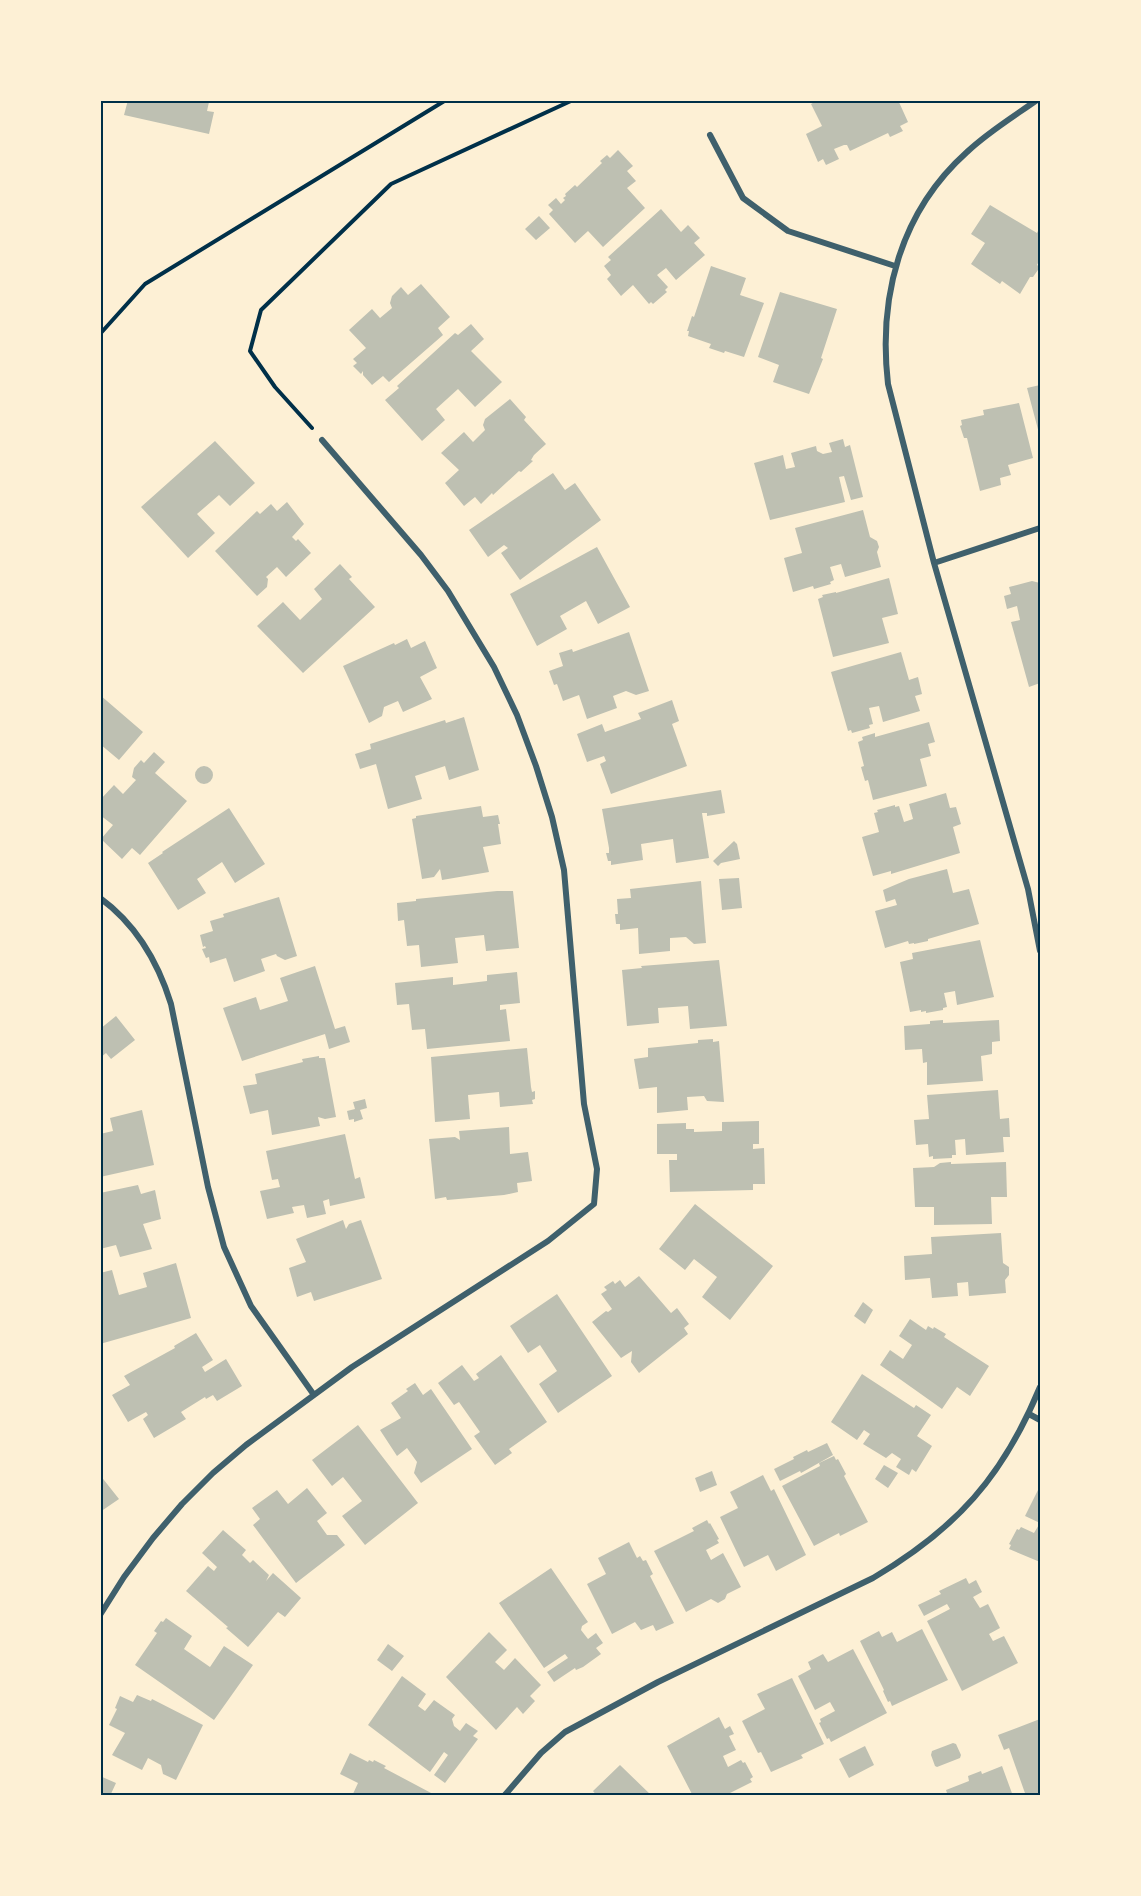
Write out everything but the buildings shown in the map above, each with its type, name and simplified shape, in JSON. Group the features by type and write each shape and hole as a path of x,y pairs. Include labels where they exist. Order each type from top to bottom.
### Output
{"street":[{"path":"1037,100 991,131 966,153 942,177 919,210 895,266 884,324 884,354 888,384 934,563 1028,889 1041,951"},
{"path":"710,135 743,198 788,231 895,266"},
{"path":"100,1615 130,1569 182,1504 246,1444 352,1367 548,1242 594,1204 597,1169 584,1104 564,870 537,766 517,715 494,667 454,600 421,555 322,440"},
{"path":"934,563 1041,528"},
{"path":"100,898 124,918 138,934 163,979 171,1004 215,1218 224,1247 251,1306 314,1395"},
{"path":"504,1796 541,1753 565,1731 658,1682 873,1578 937,1536 977,1495 1011,1448 1041,1387"},
{"path":"1029,1414 1041,1420"}],"path":[{"path":"100,334 145,284 446,100"},
{"path":"322,440 274,387 250,351 261,310 391,184 573,100"}]}
